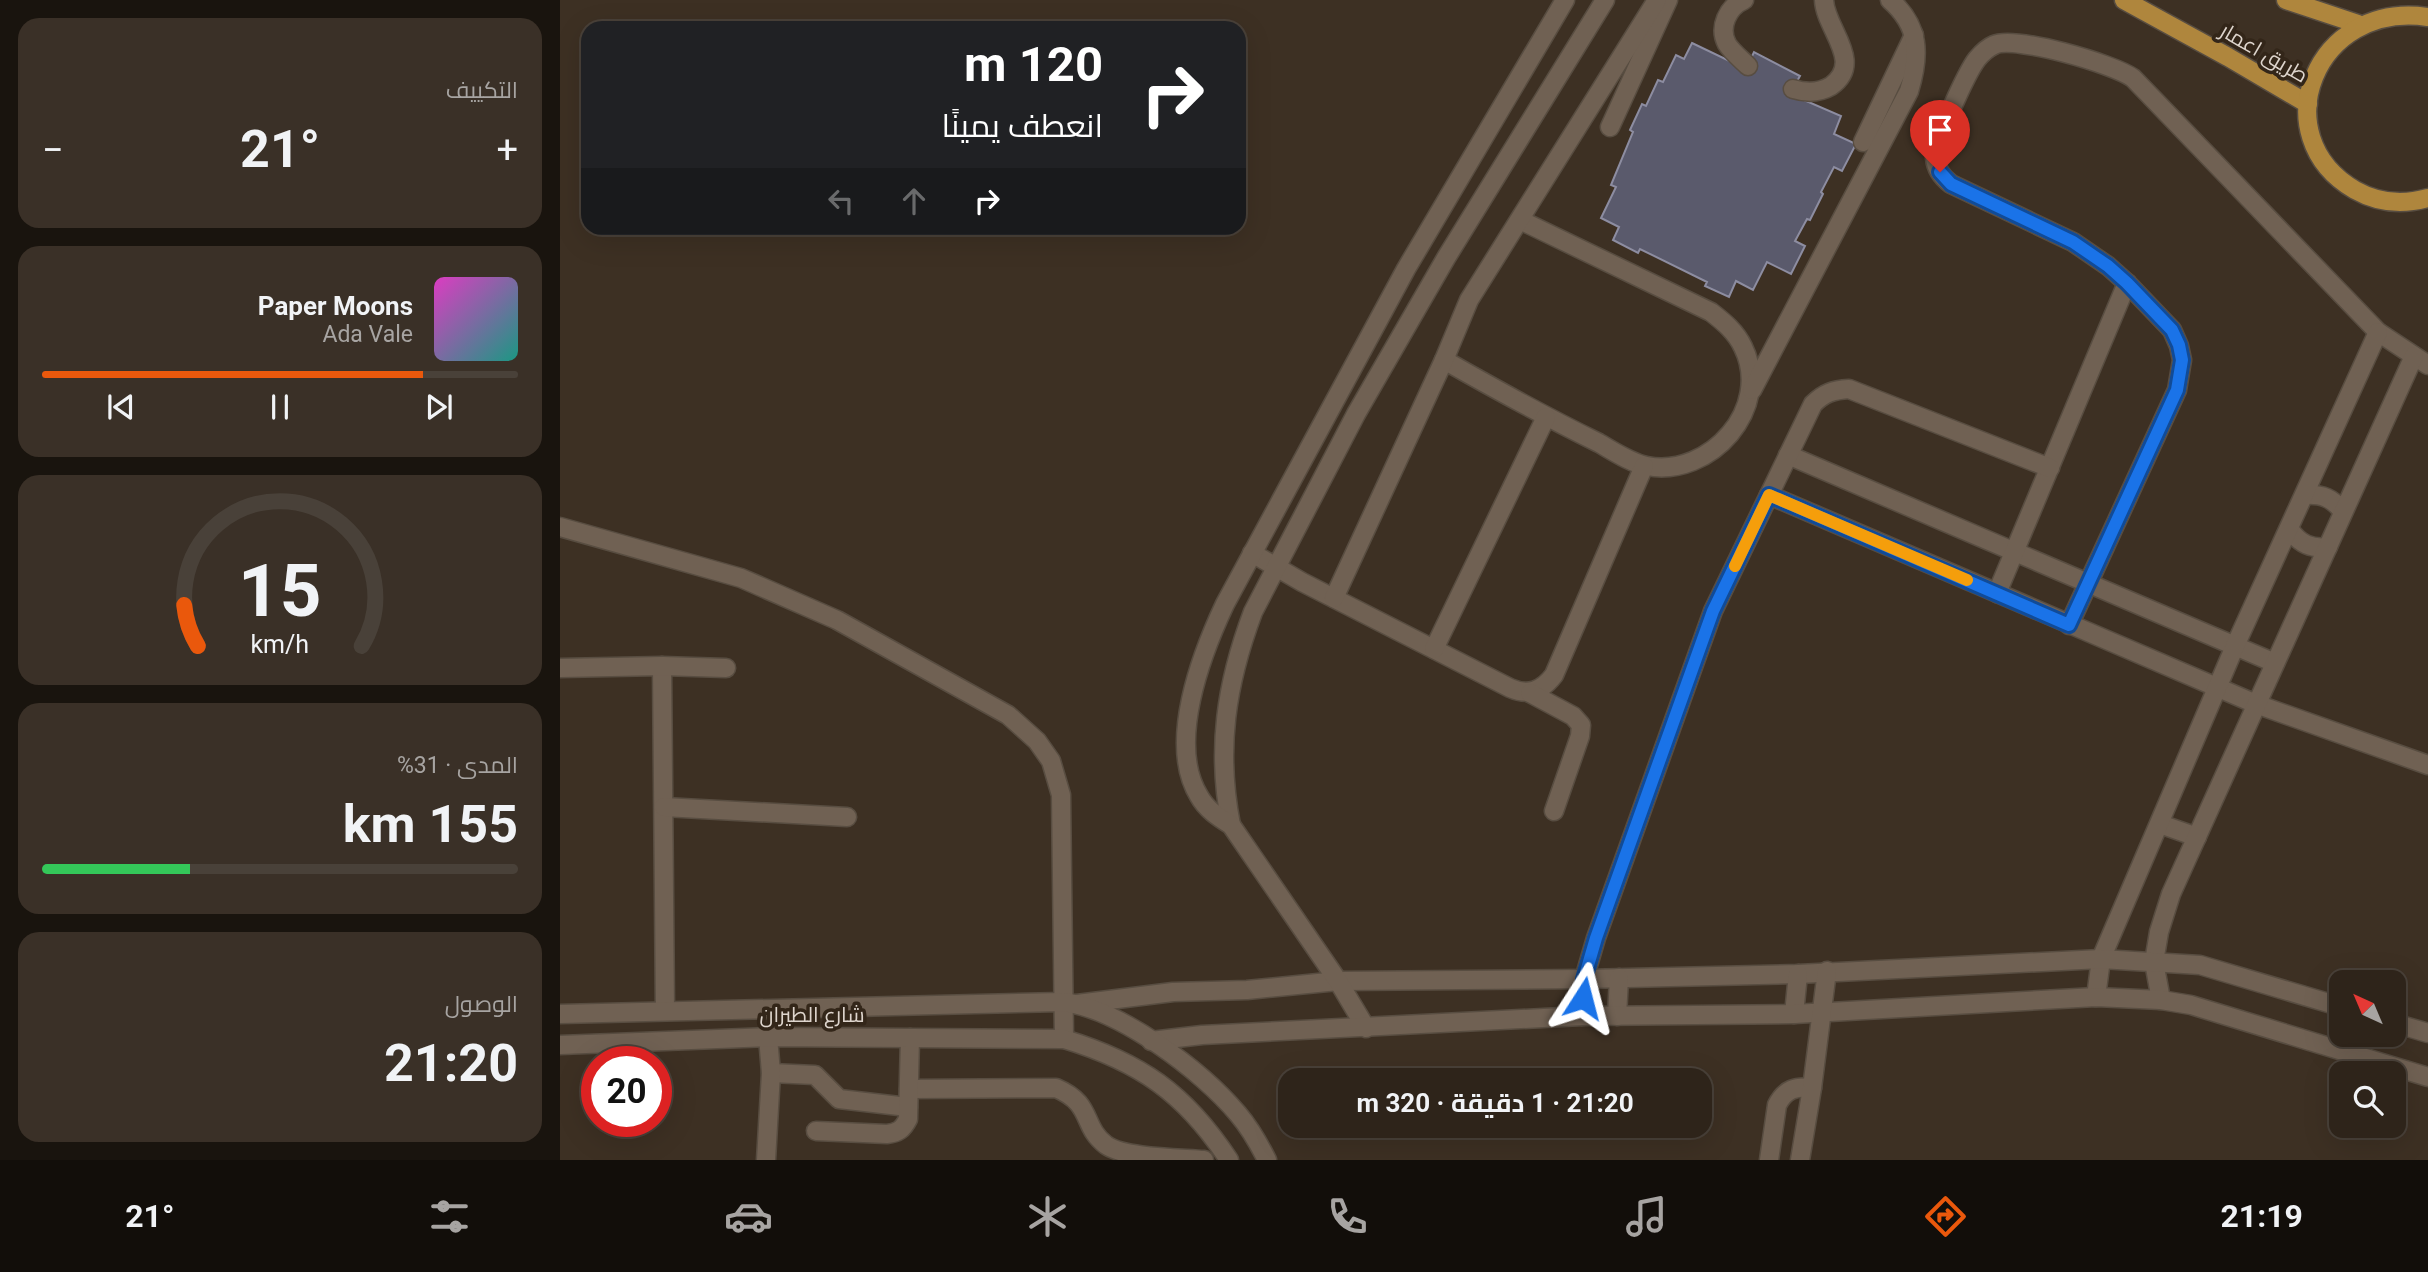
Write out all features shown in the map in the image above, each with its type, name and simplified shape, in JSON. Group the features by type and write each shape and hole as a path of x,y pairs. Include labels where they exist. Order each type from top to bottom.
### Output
{"main road":[{"name":"طريق اعمار","path":"2124,0 2308,104"},
{"path":"2286,0 2358,24"},
{"path":"2428,17 2393,13 2358,24 2342,35 2328,49 2317,66 2310,85 2308,104 2309,123 2317,149 2333,172 2346,184 2380,200 2399,202 2428,198"}],"street":[{"path":"1366,1028 1338,981 1231,825 1213,814 1200,798 1191,780 1186,760 1188,716 1208,641 1252,553 1422,243 1565,0"},
{"path":"1231,825 1222,744 1228,699 1240,646 1252,612 1356,414 1446,258 1605,0"},
{"path":"1334,598 1469,300 1657,0"},
{"path":"1610,127 1668,0"},
{"path":"1744,0 1727,15 1724,35 1727,44 1748,66"},
{"path":"1793,89 1814,92 1825,89 1835,83 1842,73 1844,50 1826,18 1824,0"},
{"path":"1444,360 1546,417 1644,466 1680,466 1714,451 1736,427 1748,397 1905,100 1916,69 1917,52 1907,19 1890,0"},
{"path":"1863,142 1914,35"},
{"path":"2069,625 2177,390 2181,376 2179,345 2172,330 2108,266 2073,242 1951,184 1940,172 1935,156 1938,141 1972,67 1983,52 2000,43 2018,43 2124,71 2378,332 2421,360 2343,512 2171,894 2159,932 2154,962 2161,1000"},
{"path":"1520,220 1711,312 1724,322 1735,334 1746,356 1750,380 1748,397"},
{"path":"1422,243 1446,258"},
{"path":"1997,593 2127,283"},
{"path":"2096,997 2101,959 2235,646 2378,332"},
{"path":"1582,1016 1584,979 1713,611 1813,404 1822,395 1849,389 2050,468"},
{"path":"1434,649 1546,417"},
{"path":"1788,455 2275,663"},
{"path":"1252,553 1510,688 1519,692 1530,692 1540,689 1554,675 1644,466"},
{"path":"1769,495 2256,704 2428,765"},
{"path":"2305,495 2327,497 2343,512"},
{"path":"560,527 741,578 793,600 837,620 1008,715 1037,741 1051,761 1061,795 1069,1003 1063,1039"},
{"path":"2290,530 2306,545 2328,547"},
{"path":"662,666 664,1011"},
{"path":"560,668 726,668"},
{"path":"1530,692 1573,716 1581,725 1580,736 1554,811"},
{"path":"664,807 847,817"},
{"path":"2160,824 2197,837"},
{"name":"شارع الطيران","path":"560,1014 1069,1003 1173,992 1247,990 1338,981 1798,974 2101,959 2200,965 2329,1003"},
{"path":"1800,1160 1827,971"},
{"path":"1794,1014 1798,974"},
{"path":"1618,1016 1619,978"},
{"path":"1150,1041 1202,1035 1582,1016 1794,1014 2096,997 2161,1000 2227,1014 2428,1077"},
{"path":"1069,1003 1109,1017 1193,1071 1239,1115 1267,1160"},
{"path":"2406,1027 2428,1033"},
{"path":"766,1160 771,1073 768,1037"},
{"name":"شارع الطيران","path":"560,1045 768,1037 1063,1039 1098,1049 1130,1064 1160,1083 1196,1115 1212,1133 1229,1160"},
{"path":"816,1131 896,1133 904,1127 908,1119 910,1038"},
{"path":"771,1073 815,1075 839,1100 1056,1088 1071,1094 1083,1106 1096,1134 1106,1145 1120,1152 1204,1160"},
{"path":"1769,1160 1777,1105 1781,1097 1795,1087 1812,1088"}],"building":[{"path":"1692,43 1746,69 1754,52 1800,76 1790,94 1841,116 1834,134 1856,144 1842,171 1834,167 1810,220 1807,219 1795,241 1805,246 1791,274 1767,262 1753,290 1736,281 1729,297 1705,286 1707,282 1640,249 1638,253 1613,240 1619,227 1601,218 1616,187 1611,185 1642,104 1646,106 1658,80 1663,82 1676,55 1684,59"}],"slow traffic":[{"path":"1735,566 1769,495 1967,580"}],"route":[{"path":"1583,998 1584,979 1596,938 1713,611 1769,495 2069,625 2177,390 2182,360 2172,330 2127,283 2073,242 1951,184 1940,172"}]}
